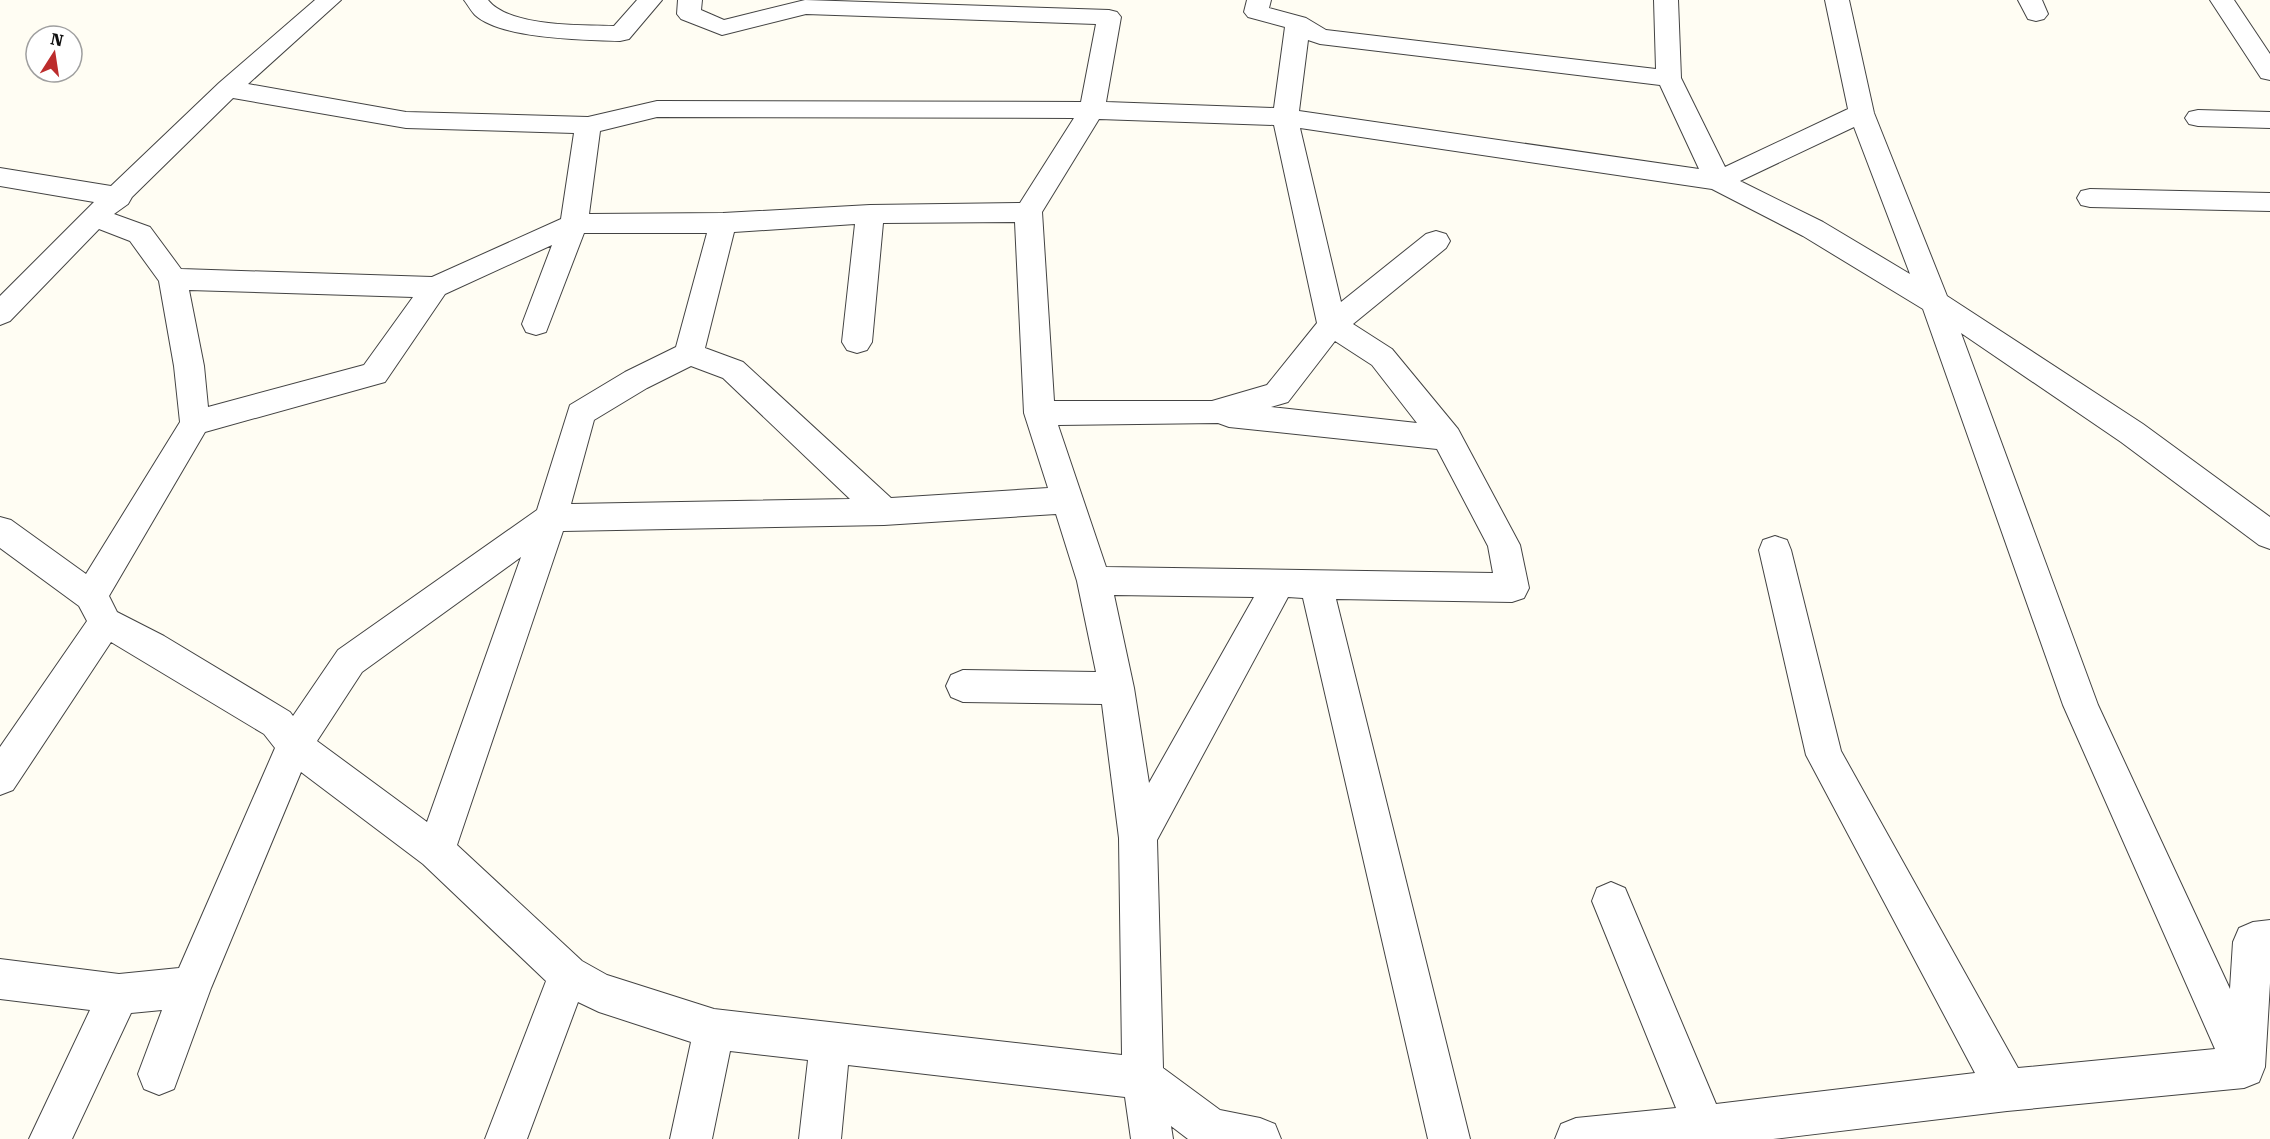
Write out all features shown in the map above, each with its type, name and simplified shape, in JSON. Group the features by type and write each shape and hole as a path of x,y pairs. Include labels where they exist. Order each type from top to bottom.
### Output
{"street":[{"path":"2,310 228,89 329,0"},
{"path":"476,0 478,6 506,23 565,32 620,34 650,0"},
{"path":"690,0 690,14 722,28 806,7 1109,17 1092,110 1028,212 1039,413 1094,581 1117,688 1138,838 1143,1078 1152,1139"},
{"path":"1259,0 1256,12 1298,23 1320,37 1669,78"},
{"path":"1666,0 1669,78 1718,181"},
{"path":"1837,0 1861,113 1935,302 2081,705 2244,1067"},
{"path":"2222,0 2270,72"},
{"path":"1094,581 1512,588 1504,545 1447,438 1382,357 1332,325 1285,117 1298,23"},
{"path":"228,89 406,120 588,125 657,109 1092,110 1285,117 1718,181 1813,229 1935,302 2132,433 2270,535"},
{"path":"1718,181 1861,113"},
{"path":"2198,118 2270,120"},
{"path":"536,324 574,224 588,125"},
{"path":"0,177 119,196"},
{"path":"2090,198 2270,202"},
{"path":"173,279 435,287 574,224 723,224 870,214 1028,212"},
{"path":"857,342 870,214"},
{"path":"0,778 98,609 195,423 189,366 173,279 140,234 95,217"},
{"path":"689,354 723,224"},
{"path":"1212,413 1277,394 1332,325 1436,241"},
{"path":"195,423 374,374 435,287"},
{"path":"436,851 551,518 581,413 636,380 689,354 733,370 884,512"},
{"path":"1039,413 1212,413 1447,438"},
{"path":"159,1074 191,987 294,745 350,661 551,518 884,512 1066,500"},
{"path":"0,530 98,609 152,647 276,723 294,745 436,851 568,975 599,992 714,1029 1143,1078 1211,1130 1260,1139"},
{"path":"1775,550 1824,755 2007,1090"},
{"path":"1138,838 1279,583"},
{"path":"1316,584 1449,1139"},
{"path":"963,686 1117,688"},
{"path":"1611,901 1708,1132"},
{"path":"2244,1067 2253,942 2270,940"},
{"path":"506,1139 568,975"},
{"path":"0,979 118,994 191,987"},
{"path":"50,1139 118,994"},
{"path":"691,1139 714,1029"},
{"path":"820,1139 830,1042"},
{"path":"1576,1139 1708,1132 2007,1090 2244,1067"}]}
